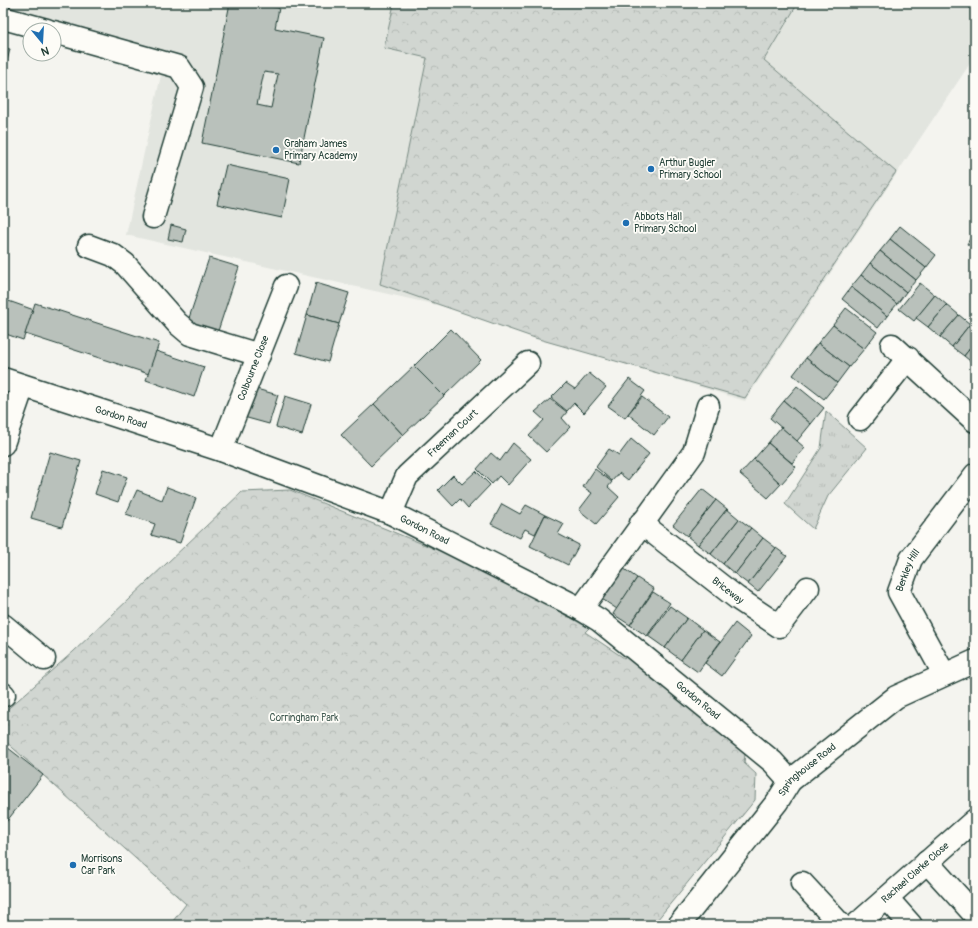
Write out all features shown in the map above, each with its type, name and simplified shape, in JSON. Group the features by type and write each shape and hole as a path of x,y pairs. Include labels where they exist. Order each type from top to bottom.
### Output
{"street":[{"path":"3,18 22,23"},
{"path":"62,34 179,67 192,87 154,217"},
{"path":"90,246 113,255 125,264 177,324 190,334 259,355"},
{"name":"Colbourne Close","path":"221,450 286,286"},
{"path":"860,420 900,352 975,421"},
{"name":"Freeman Court","path":"391,513 407,476 528,363"},
{"name":"Gordon Road","path":"3,379 221,450 391,513 581,609 599,620 773,762 790,781"},
{"path":"3,444 23,386"},
{"path":"581,609 641,523 694,452 708,406"},
{"name":"Berkley Hill","path":"944,674 899,592 911,559 975,475"},
{"name":"Briceway","path":"641,523 737,598 779,626 808,588"},
{"path":"3,625 44,659"},
{"name":"Springhouse Road","path":"680,925 777,802 790,781 896,697 975,661"},
{"name":"Rachael Clarke Close","path":"856,925 975,820"},
{"path":"927,862 975,915"},
{"path":"802,883 842,925"},
{"path":"887,898 911,925"}],"shaded area":[{"name":"Arthur Bugler Primary School","path":"3,3 975,3 975,56 745,401 446,307 126,235 163,66 62,43 62,22 22,22 22,33 3,29"}],"green space":[{"name":"Arthur Bugler Primary School","path":"392,3 798,3 764,60 896,172 745,398 535,338 380,284 427,58 384,48 394,4"},
{"path":"826,411 867,448 828,496 813,529 785,504 821,448"},
{"name":"Corringham Park","path":"290,490 477,566 589,628 585,632 624,658 629,654 745,754 744,763 756,774 755,800 653,925 170,925 186,904 3,739 3,713 73,652 242,492"}],"building":[{"path":"230,3 253,3 279,8 275,28 324,38 299,163 202,143","holes":["264,72 278,74 271,108 257,105"]},
{"path":"3,48 10,49 3,78"},
{"path":"226,165 290,179 282,218 217,204"},
{"path":"171,225 186,229 183,242 168,239"},
{"path":"900,226 936,255 926,268 890,239"},
{"path":"975,230 975,249 967,244"},
{"path":"890,239 926,268 916,280 880,251"},
{"path":"880,251 916,280 906,292 870,263"},
{"path":"209,258 239,267 216,337 186,327"},
{"path":"870,263 906,292 897,304 861,275"},
{"path":"861,275 897,304 887,316 851,287"},
{"path":"316,283 349,293 339,324 307,315"},
{"path":"920,283 935,295 914,321 899,309"},
{"path":"851,287 887,316 878,328 842,299"},
{"path":"935,295 947,305 928,327 916,318"},
{"path":"3,299 34,310 23,340 3,333"},
{"path":"35,303 159,343 149,374 25,334"},
{"path":"947,305 959,315 940,337 928,327"},
{"path":"846,308 877,332 864,349 833,325"},
{"path":"307,315 339,324 328,362 296,353"},
{"path":"959,315 970,324 952,347 940,337"},
{"path":"970,324 975,328 975,342 964,356 952,347"},
{"path":"833,325 864,349 849,367 818,343"},
{"path":"451,329 481,360 444,396 414,366"},
{"path":"975,342 975,365 964,356"},
{"path":"818,343 849,367 837,383 806,358"},
{"path":"156,351 204,367 194,397 146,380"},
{"path":"806,358 837,383 824,399 793,375"},
{"path":"414,366 444,396 403,435 374,404"},
{"path":"589,373 606,387 584,413 574,403 567,411 551,398 566,383 575,389"},
{"path":"629,379 645,391 625,418 608,406"},
{"path":"797,386 824,408 811,424 784,401"},
{"path":"249,387 278,395 269,424 240,416"},
{"path":"285,396 311,404 302,435 276,427"},
{"path":"642,397 668,417 654,435 628,414"},
{"path":"550,399 567,412 562,418 570,427 546,452 529,436 544,420 535,412"},
{"path":"784,401 811,424 797,441 770,418"},
{"path":"374,404 403,435 371,466 341,435"},
{"path":"781,427 805,448 792,463 768,443"},
{"path":"631,439 649,454 628,480 619,473 612,481 596,467 609,449 619,455"},
{"path":"513,443 531,459 508,485 499,476 492,484 477,469 491,453 500,461"},
{"path":"768,443 796,467 781,484 754,459"},
{"path":"50,452 81,461 62,527 31,518"},
{"path":"754,459 781,484 768,498 740,474"},
{"path":"103,469 127,477 118,502 95,494"},
{"path":"595,469 612,482 608,487 619,497 596,524 579,510 592,493 583,487"},
{"path":"476,471 490,485 468,508 460,499 453,506 438,490 453,475 462,484"},
{"path":"167,487 196,498 180,543 151,535 155,524 126,514 137,490 162,500"},
{"path":"702,489 716,500 687,536 673,525"},
{"path":"716,500 727,509 698,545 687,536"},
{"path":"502,504 520,514 526,505 545,515 535,534 525,529 520,538 491,524"},
{"path":"727,509 739,519 711,554 698,545"},
{"path":"545,515 564,524 558,534 579,545 568,565 530,546"},
{"path":"739,519 751,528 723,564 711,554"},
{"path":"751,528 763,538 735,574 723,564"},
{"path":"763,538 776,548 748,584 735,574"},
{"path":"776,548 787,556 758,592 748,584"},
{"path":"620,566 637,578 617,609 599,597"},
{"path":"637,578 654,589 630,625 613,614"},
{"path":"653,592 670,603 647,636 630,625"},
{"path":"670,606 687,618 665,648 648,636"},
{"path":"687,618 703,630 681,660 665,648"},
{"path":"735,623 751,636 722,676 705,663"},
{"path":"703,630 720,642 698,672 681,660"},
{"path":"3,744 43,775 3,826"}],"place":[{"name":"Graham James Primary Academy","path":"276,150"},
{"name":"Arthur Bugler Primary School","path":"651,169"},
{"name":"Abbots Hall Primary School","path":"626,223"},
{"name":"Morrisons Car Park","path":"73,865"}]}
